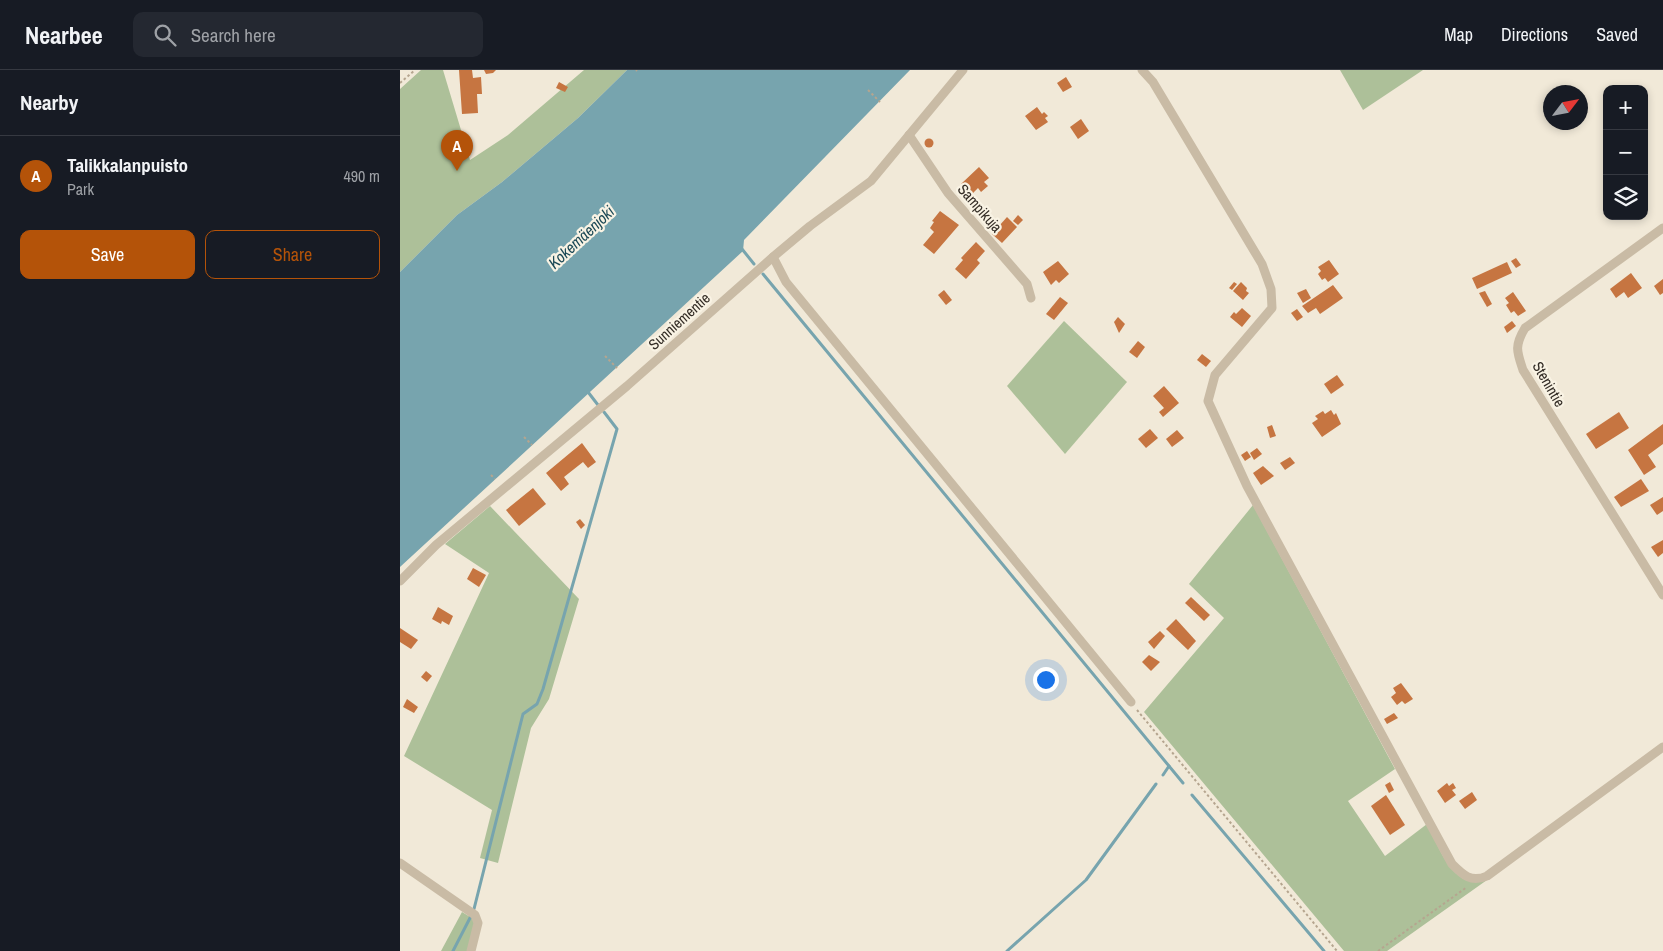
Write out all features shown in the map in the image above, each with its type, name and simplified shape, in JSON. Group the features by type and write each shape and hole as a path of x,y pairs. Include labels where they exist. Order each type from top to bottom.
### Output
{"street":[{"name":"Sunniementie","path":"400,581 436,545 627,386 773,257 810,226 871,180 963,70"},
{"path":"1142,70 1153,82 1262,264 1271,289 1272,308 1215,375 1208,401 1247,486 1452,864 1464,877 1478,880 1487,876 1663,747"},
{"name":"Sampikuja","path":"909,135 948,193 1028,284 1030,298"},
{"name":"Stenintie","path":"1663,228 1525,328 1518,340 1517,353 1523,370 1663,595"},
{"path":"773,257 792,290 1131,702"},
{"path":"400,863 463,905 474,915 478,923 471,951"}],"path":[{"path":"400,83 415,70"},
{"path":"868,90 880,102"},
{"path":"605,356 617,368"},
{"path":"524,437 532,446"},
{"path":"492,475 495,479"},
{"path":"1131,702 1337,951"},
{"path":"1378,951 1478,880"}],"green space":[{"path":"421,70 443,70 470,160 508,135 584,70 627,70 578,118 502,182 457,215 400,272 400,89"},
{"path":"1340,70 1423,70 1363,110"},
{"path":"1064,321 1127,382 1065,454 1007,386"},
{"path":"1253,505 1395,769 1348,801 1385,856 1427,824 1443,856 1456,874 1475,882 1487,880 1387,951 1344,951 1144,712 1224,618 1189,584"},
{"path":"490,506 579,599 549,699 531,728 498,863 480,858 492,810 404,756 489,573 445,544"},
{"path":"462,912 472,918 475,925 467,951 441,951"}],"water":[{"name":"Kokemäenjoki","path":"627,70 910,70 744,240 743,251 400,567 400,272 457,215 502,182 578,118"}],"building":[{"path":"459,70 472,70 473,78 481,77 482,94 477,94 478,113 462,114"},
{"path":"484,70 496,70 493,73 486,74"},
{"path":"1066,77 1072,87 1063,92 1057,83"},
{"path":"559,82 568,87 565,92 556,88"},
{"path":"1037,107 1042,114 1044,112 1048,116 1045,118 1048,122 1036,130 1025,116"},
{"path":"1081,119 1089,131 1078,139 1070,127"},
{"path":"929,139 933,143 929,147 925,143"},
{"path":"979,167 989,178 984,182 988,186 981,192 978,188 971,195 961,184"},
{"path":"940,211 959,225 934,254 923,245 934,232 930,228 934,222 932,221"},
{"path":"1018,215 1023,220 1018,225 1013,221"},
{"path":"1007,217 1017,227 1002,243 992,234"},
{"path":"976,242 985,251 977,260 980,263 966,279 955,269 963,260 961,258"},
{"path":"1516,258 1521,265 1516,268 1511,261"},
{"path":"1329,260 1339,274 1328,282 1325,278 1322,280 1318,274 1321,271 1318,267"},
{"path":"1058,261 1069,274 1059,283 1056,280 1051,285 1043,272"},
{"path":"1507,262 1512,273 1477,289 1472,278"},
{"path":"1631,273 1642,288 1628,298 1624,292 1616,298 1610,289"},
{"path":"1663,279 1663,293 1660,295 1654,286"},
{"path":"1234,282 1237,284 1232,290 1229,288"},
{"path":"1241,282 1249,293 1243,300 1233,291"},
{"path":"1333,285 1343,298 1320,314 1316,308 1308,313 1302,306"},
{"path":"1306,289 1311,298 1303,303 1297,293"},
{"path":"944,290 952,300 946,305 938,295"},
{"path":"1485,291 1492,304 1487,307 1479,293"},
{"path":"1513,292 1526,311 1518,316 1514,311 1511,313 1506,305 1509,303 1505,298"},
{"path":"1060,297 1068,303 1054,320 1046,314"},
{"path":"1242,308 1251,316 1242,327 1230,317 1234,312 1236,314"},
{"path":"1297,309 1303,317 1297,321 1291,313"},
{"path":"1118,317 1125,324 1119,333 1114,322"},
{"path":"1512,321 1516,326 1507,333 1504,327"},
{"path":"1138,341 1145,347 1137,358 1129,352"},
{"path":"1202,354 1211,361 1206,367 1197,360"},
{"path":"1337,375 1344,385 1331,394 1324,384"},
{"path":"1164,386 1179,403 1163,417 1159,412 1164,408 1153,396"},
{"path":"1331,410 1334,415 1336,413 1341,424 1322,437 1312,423 1318,419 1315,416 1323,411 1325,414"},
{"path":"1619,412 1629,428 1596,449 1586,434"},
{"path":"1663,424 1663,444 1648,455 1656,467 1644,475 1628,450"},
{"path":"1272,425 1276,436 1270,438 1267,427"},
{"path":"1150,429 1158,438 1146,448 1138,439"},
{"path":"1177,430 1184,438 1172,447 1166,439"},
{"path":"582,443 596,462 588,468 583,462 564,477 569,484 561,491 546,473"},
{"path":"1257,448 1262,454 1254,460 1250,453"},
{"path":"1247,451 1251,457 1245,461 1241,455"},
{"path":"1290,457 1295,463 1285,470 1280,463"},
{"path":"1263,466 1274,476 1261,485 1253,473"},
{"path":"1641,479 1649,491 1621,507 1614,497"},
{"path":"533,488 546,504 519,526 506,510"},
{"path":"1663,497 1663,511 1657,515 1650,505"},
{"path":"580,519 585,525 581,529 576,522"},
{"path":"1663,540 1663,553 1658,557 1651,547"},
{"path":"473,568 486,575 479,587 467,579"},
{"path":"1191,597 1210,615 1204,621 1185,603"},
{"path":"438,607 453,616 449,625 442,621 441,624 432,619"},
{"path":"1176,619 1196,641 1188,650 1166,629"},
{"path":"400,628 418,640 411,649 400,642"},
{"path":"1160,631 1165,636 1154,649 1148,642"},
{"path":"1149,655 1160,662 1151,671 1142,662"},
{"path":"426,671 432,676 427,682 421,677"},
{"path":"1401,683 1413,699 1405,704 1402,701 1397,705 1391,697 1396,693 1393,688"},
{"path":"407,699 418,707 414,713 403,707"},
{"path":"1394,713 1398,718 1387,724 1384,719"},
{"path":"1390,782 1394,790 1389,793 1385,785"},
{"path":"1447,783 1449,786 1453,783 1456,788 1452,790 1456,795 1445,803 1437,791"},
{"path":"1472,792 1477,800 1465,809 1459,801"},
{"path":"1386,795 1405,825 1390,835 1371,806"}],"waterway":[{"path":"742,249 754,264"},
{"path":"763,274 1183,783"},
{"path":"588,392 598,405"},
{"path":"474,909 523,714 537,704 543,689 617,429 604,412"},
{"path":"1163,775 1169,766"},
{"path":"1007,951 1086,880 1156,784"},
{"path":"1192,795 1324,951"},
{"path":"453,951 471,916"}],"place":[{"name":"Talikkalanpuisto","path":"457,171"}]}
